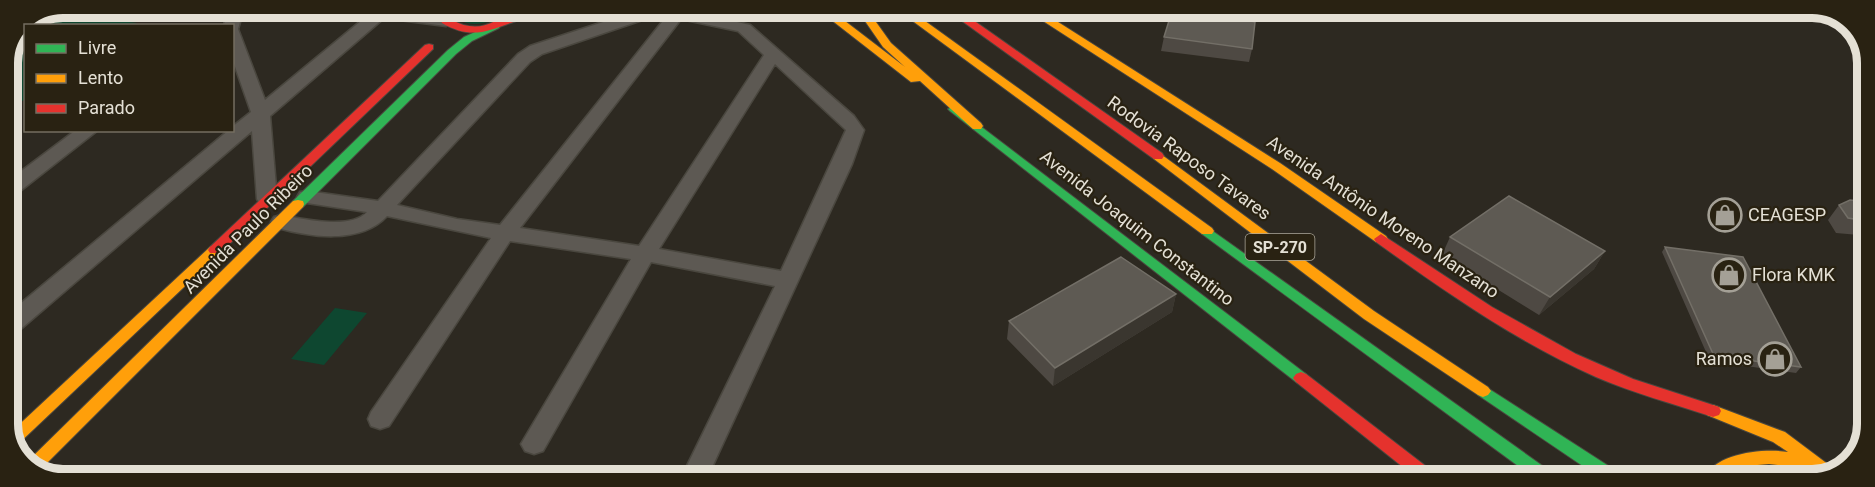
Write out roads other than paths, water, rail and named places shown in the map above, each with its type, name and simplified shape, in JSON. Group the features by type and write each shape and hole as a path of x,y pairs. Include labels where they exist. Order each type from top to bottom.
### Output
{"main road":[{"path":"19,434 447,25 463,30 500,23 505,18"},
{"name":"Avenida Paulo Ribeiro","path":"38,461 452,52 468,39 515,18"},
{"name":"Avenida Joaquim Constantino","path":"834,18 1417,469"},
{"path":"868,18 887,45 976,126"},
{"name":"SP-270","path":"914,18 1534,469"},
{"name":"Rodovia Raposo Tavares","path":"963,18 1204,188 1369,315 1600,469"},
{"name":"Avenida Antônio Moreno Manzano","path":"1042,18 1276,166 1451,288 1538,339 1601,372 1755,426 1779,437 1821,468"},
{"name":"Avenida Antônio Moreno Manzano","path":"1724,469 1734,461 1759,456 1791,459 1818,468"}],"street":[{"path":"18,318 260,111 374,18"},
{"path":"411,18 447,25"},
{"path":"281,222 353,229 369,224 531,52 629,18"},
{"path":"380,418 505,233 673,18"},
{"path":"698,469 842,164 855,130 849,120 741,27 700,18"},
{"path":"234,39 260,111 267,199"},
{"path":"534,444 645,254 773,54"},
{"path":"18,183 86,132"},
{"path":"307,196 382,208 457,226 645,254 786,280"}],"place":[{"name":"CEAGESP","path":"1725,215"},
{"name":"Flora KMK","path":"1729,275"},
{"name":"Ramos","path":"1775,359"}]}
